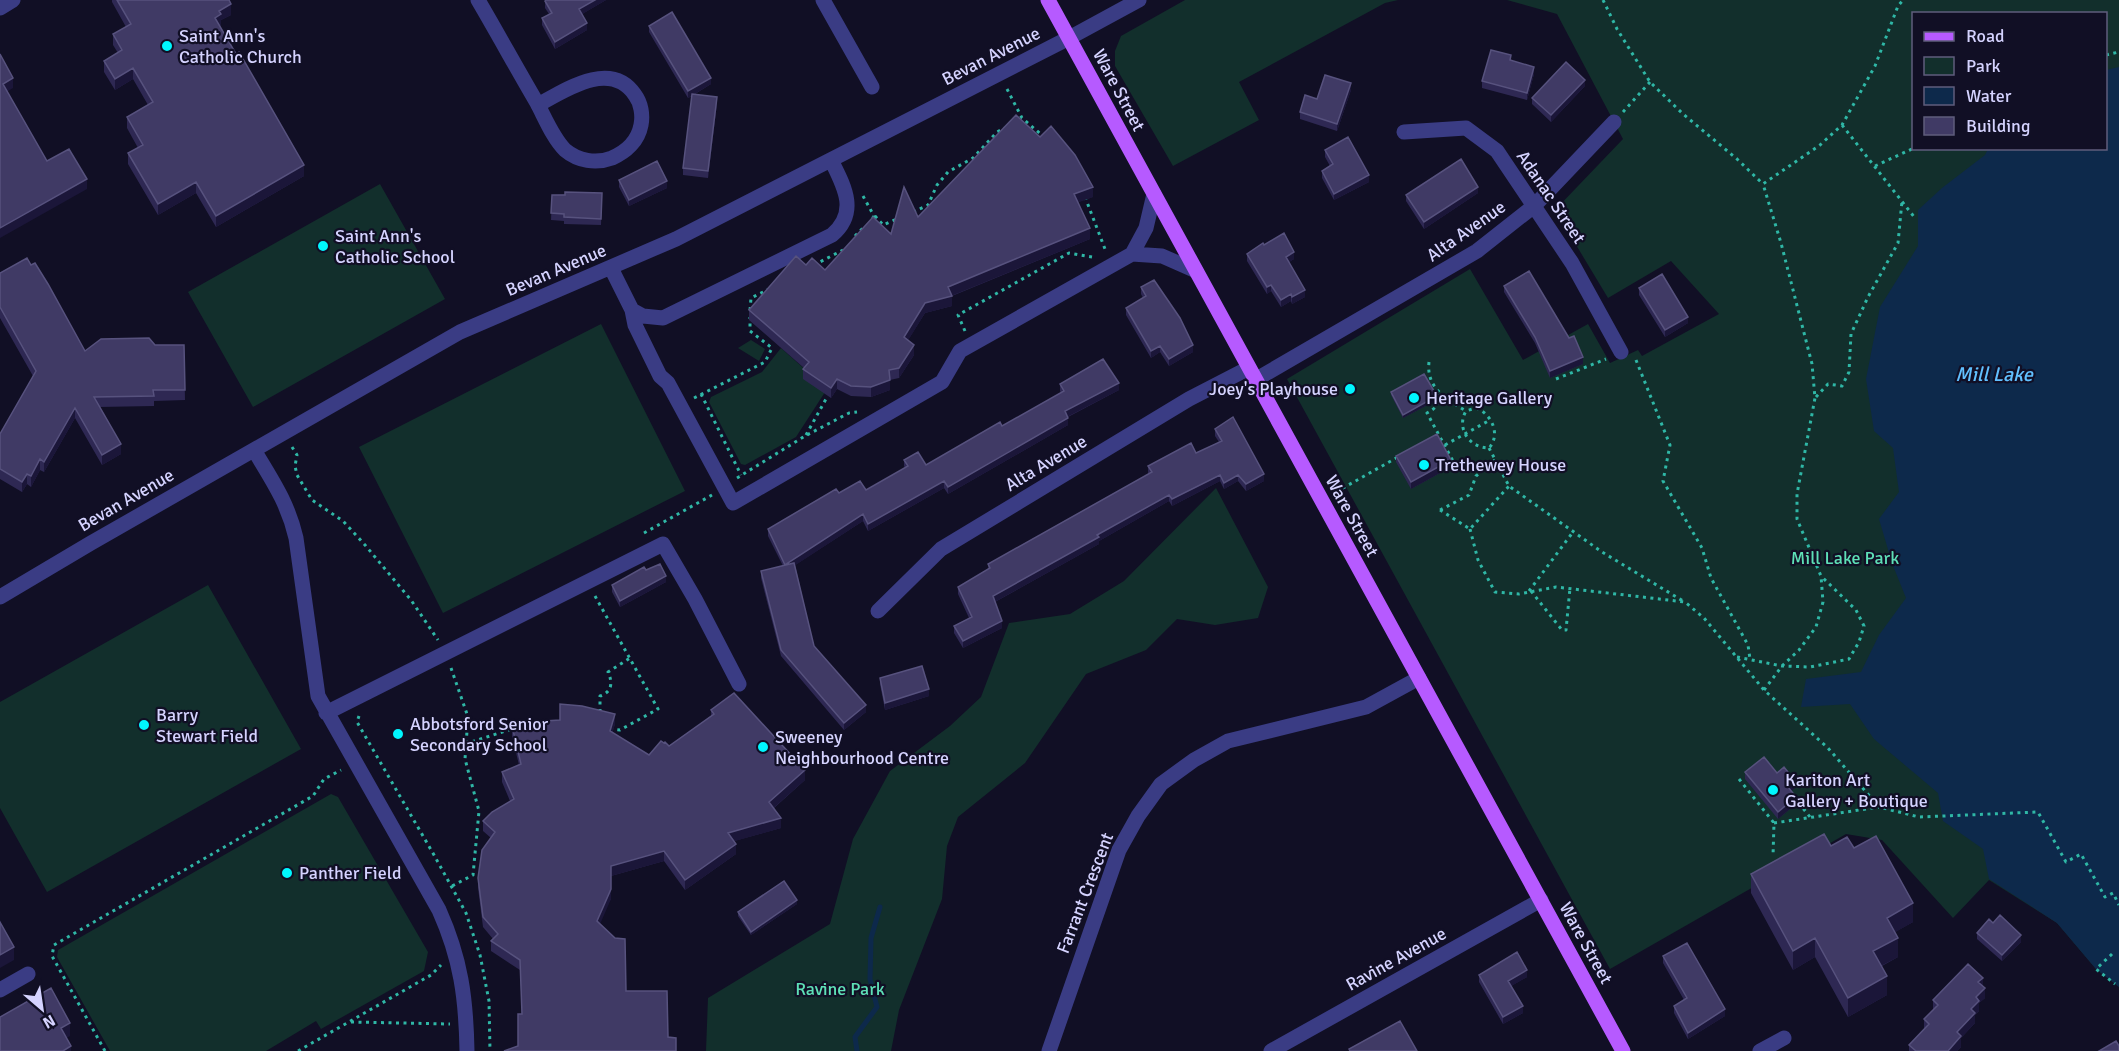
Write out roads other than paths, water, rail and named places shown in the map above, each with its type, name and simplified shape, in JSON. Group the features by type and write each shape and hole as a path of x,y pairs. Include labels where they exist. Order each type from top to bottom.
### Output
{"main road":[{"name":"Ware Street","path":"1048,0 1623,1051"}],"street":[{"path":"0,8 13,0"},
{"path":"478,0 538,105 565,149 575,157 588,161 601,161 613,157 628,148 637,137 641,124 642,111 638,98 630,87 616,80 602,78 588,81 538,105"},
{"path":"823,0 872,87"},
{"name":"Bevan Avenue","path":"0,597 460,332 675,239 1069,38 1138,0"},
{"name":"Alta Avenue","path":"878,611 940,549 1189,399 1252,374 1477,251 1534,206 1614,122"},
{"name":"Adanac Street","path":"1404,132 1466,129 1497,151 1572,263 1621,352"},
{"path":"632,310 652,319 669,316 832,235 842,227 847,215 844,185 831,160"},
{"path":"611,268 660,376 668,383 733,503 942,382 960,351 1132,254 1146,228 1154,194"},
{"path":"1132,254 1162,256 1196,272"},
{"path":"254,450 291,517 296,538 318,696 439,910 458,959 467,1051"},
{"path":"326,713 663,544 696,599 739,684"},
{"name":"Farrant Crescent","path":"1049,1051 1119,850 1138,816 1161,784 1194,760 1228,741 1366,707 1419,678"},
{"name":"Ravine Avenue","path":"1270,1051 1541,900"},
{"path":"0,990 28,974"},
{"path":"1760,1051 1784,1038"}],"water":[{"name":"Mill Lake","path":"2119,67 2119,987 2096,969 2057,923 1989,879 1983,849 1943,821 1938,793 1874,739 1850,704 1801,707 1806,679 1861,672 1879,635 1906,598 1892,563 1879,519 1899,492 1893,448 1874,431 1866,379 1880,307 1918,246 1918,210 1985,155 1988,150 2107,150 2107,70"}],"waterway":[{"path":"857,1051 855,1037 877,1007 870,979 871,938 880,907"}],"place":[{"name":"Saint Ann's Catholic Church","path":"167,46"},
{"name":"Saint Ann's Catholic School","path":"323,246"},
{"name":"Joey's Playhouse","path":"1350,389"},
{"name":"Heritage Gallery","path":"1414,398"},
{"name":"Trethewey House","path":"1424,465"},
{"name":"Barry Stewart Field","path":"144,725"},
{"name":"Abbotsford Senior Secondary School","path":"398,734"},
{"name":"Sweeney Neighbourhood Centre","path":"763,747"},
{"name":"Kariton Art Gallery + Boutique","path":"1773,790"},
{"name":"Panther Field","path":"287,873"}],"park label":[{"name":"Mill Lake Park","path":"1845,558"},
{"name":"Ravine Park","path":"840,989"}]}
